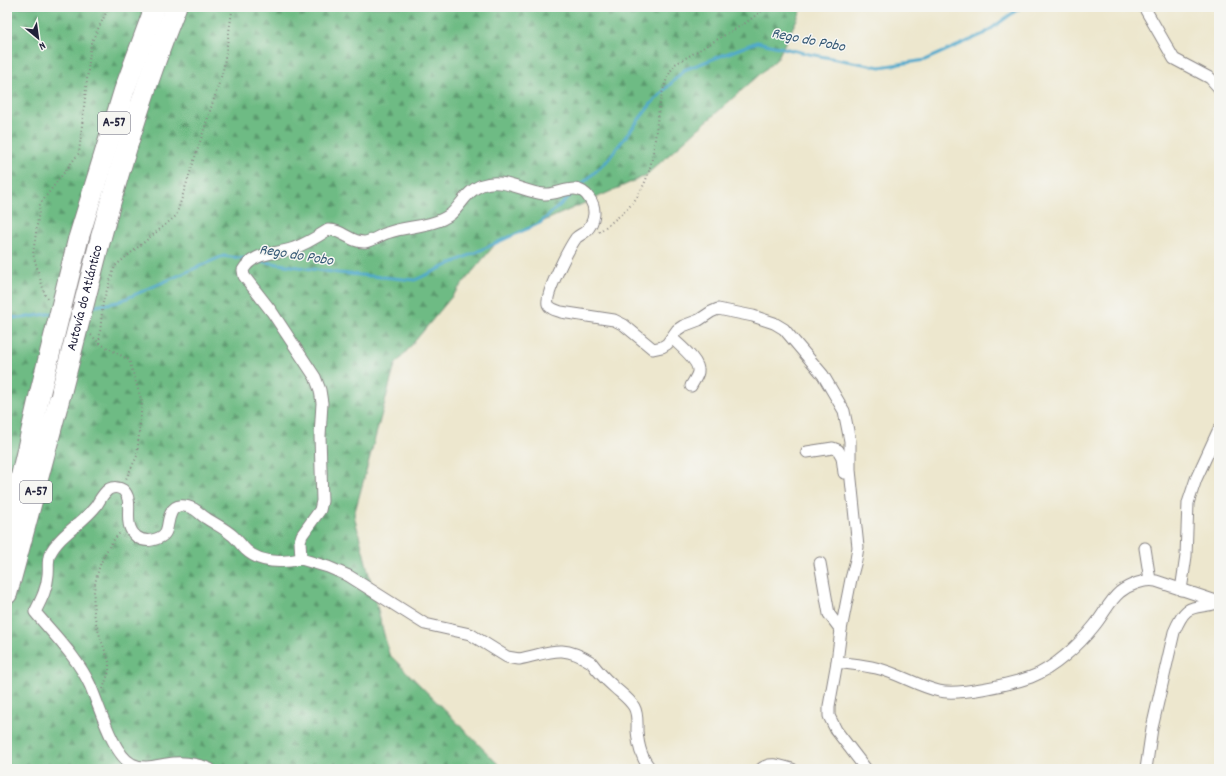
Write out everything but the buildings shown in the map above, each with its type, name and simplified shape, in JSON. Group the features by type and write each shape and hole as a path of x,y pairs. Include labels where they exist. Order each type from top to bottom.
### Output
{"highway":[{"name":"Autovía do Atlántico","path":"7,531 78,240 124,92 155,7"},
{"name":"Autovía do Atlántico","path":"7,594 113,190 137,114 176,7"}],"street":[{"path":"1144,7 1174,59 1210,78 1219,88"},
{"path":"301,559 300,541 302,535 320,510 322,501 320,436 322,403 320,390 315,377 292,342 272,312 244,276 243,270 246,265 251,260 263,255 294,248 328,230 333,230 360,242 365,242 387,232 432,223 451,213 469,194 480,186 490,183 500,183 545,194 575,189 581,191 591,200 593,204 594,218 586,231 577,237 551,285 548,296 549,306 560,312 614,320 624,325 653,349 662,348 667,344 677,330 718,309 753,316 774,323 784,329 822,375 844,412 850,441 850,470 858,547 841,630 829,706 829,716 836,730 866,769"},
{"path":"672,338 694,359 698,367 698,373 691,386"},
{"path":"1181,590 1186,556 1188,503 1196,479 1219,429"},
{"path":"807,452 833,448 841,453 847,502 856,521"},
{"path":"210,769 200,765 188,763 137,767 127,761 115,743 83,672 71,655 35,612 44,596 50,554 56,546 90,514 109,489 115,487 126,493 129,501 129,524 136,536 148,540 154,539 164,533 168,528 170,513 180,505 186,506 194,509 224,529 237,539 247,550 259,558 276,562 288,562 301,559 328,567 349,576 425,624 470,634 512,659 519,659 560,650 568,651 587,659 612,686 629,700 634,707 640,746 645,762 651,769"},
{"path":"1144,548 1150,580"},
{"path":"820,563 829,614 841,630"},
{"path":"837,662 877,668 939,691 952,692 994,686 1026,678 1047,669 1082,640 1094,627 1120,592 1130,586 1150,580 1219,602"},
{"path":"1146,769 1153,722 1174,632 1178,621 1193,607 1219,602"},
{"path":"761,769 764,766 772,764 792,769"}],"path":[{"path":"50,299 45,295 33,254 40,204 79,153 91,42 109,7"},
{"path":"99,342 103,302 115,266 176,216 223,71 232,7"},
{"path":"598,233 630,207 645,182 653,159 662,92 669,72 675,64 682,59 744,24 767,7"},
{"path":"88,333 99,342 128,360 142,402 137,456 121,489"},
{"path":"103,690 109,671 109,662 94,613 95,586 101,563 108,547 119,533 129,524"}],"green space":[{"path":"7,7 803,7 777,59 645,176 497,242 395,365 354,515 389,654 500,766 511,769 7,769"}],"waterway":[{"name":"Rego do Pobo","path":"583,183 606,162 651,104 684,70 757,42 809,54 880,67 925,60 984,34 1021,7"},
{"name":"Rego do Pobo","path":"259,261 338,273 415,280 540,223 570,196"},
{"name":"Rego do Pobo","path":"90,307 118,302 223,256 248,259"},
{"name":"Rego do Pobo","path":"7,317 22,318 53,313"}]}
